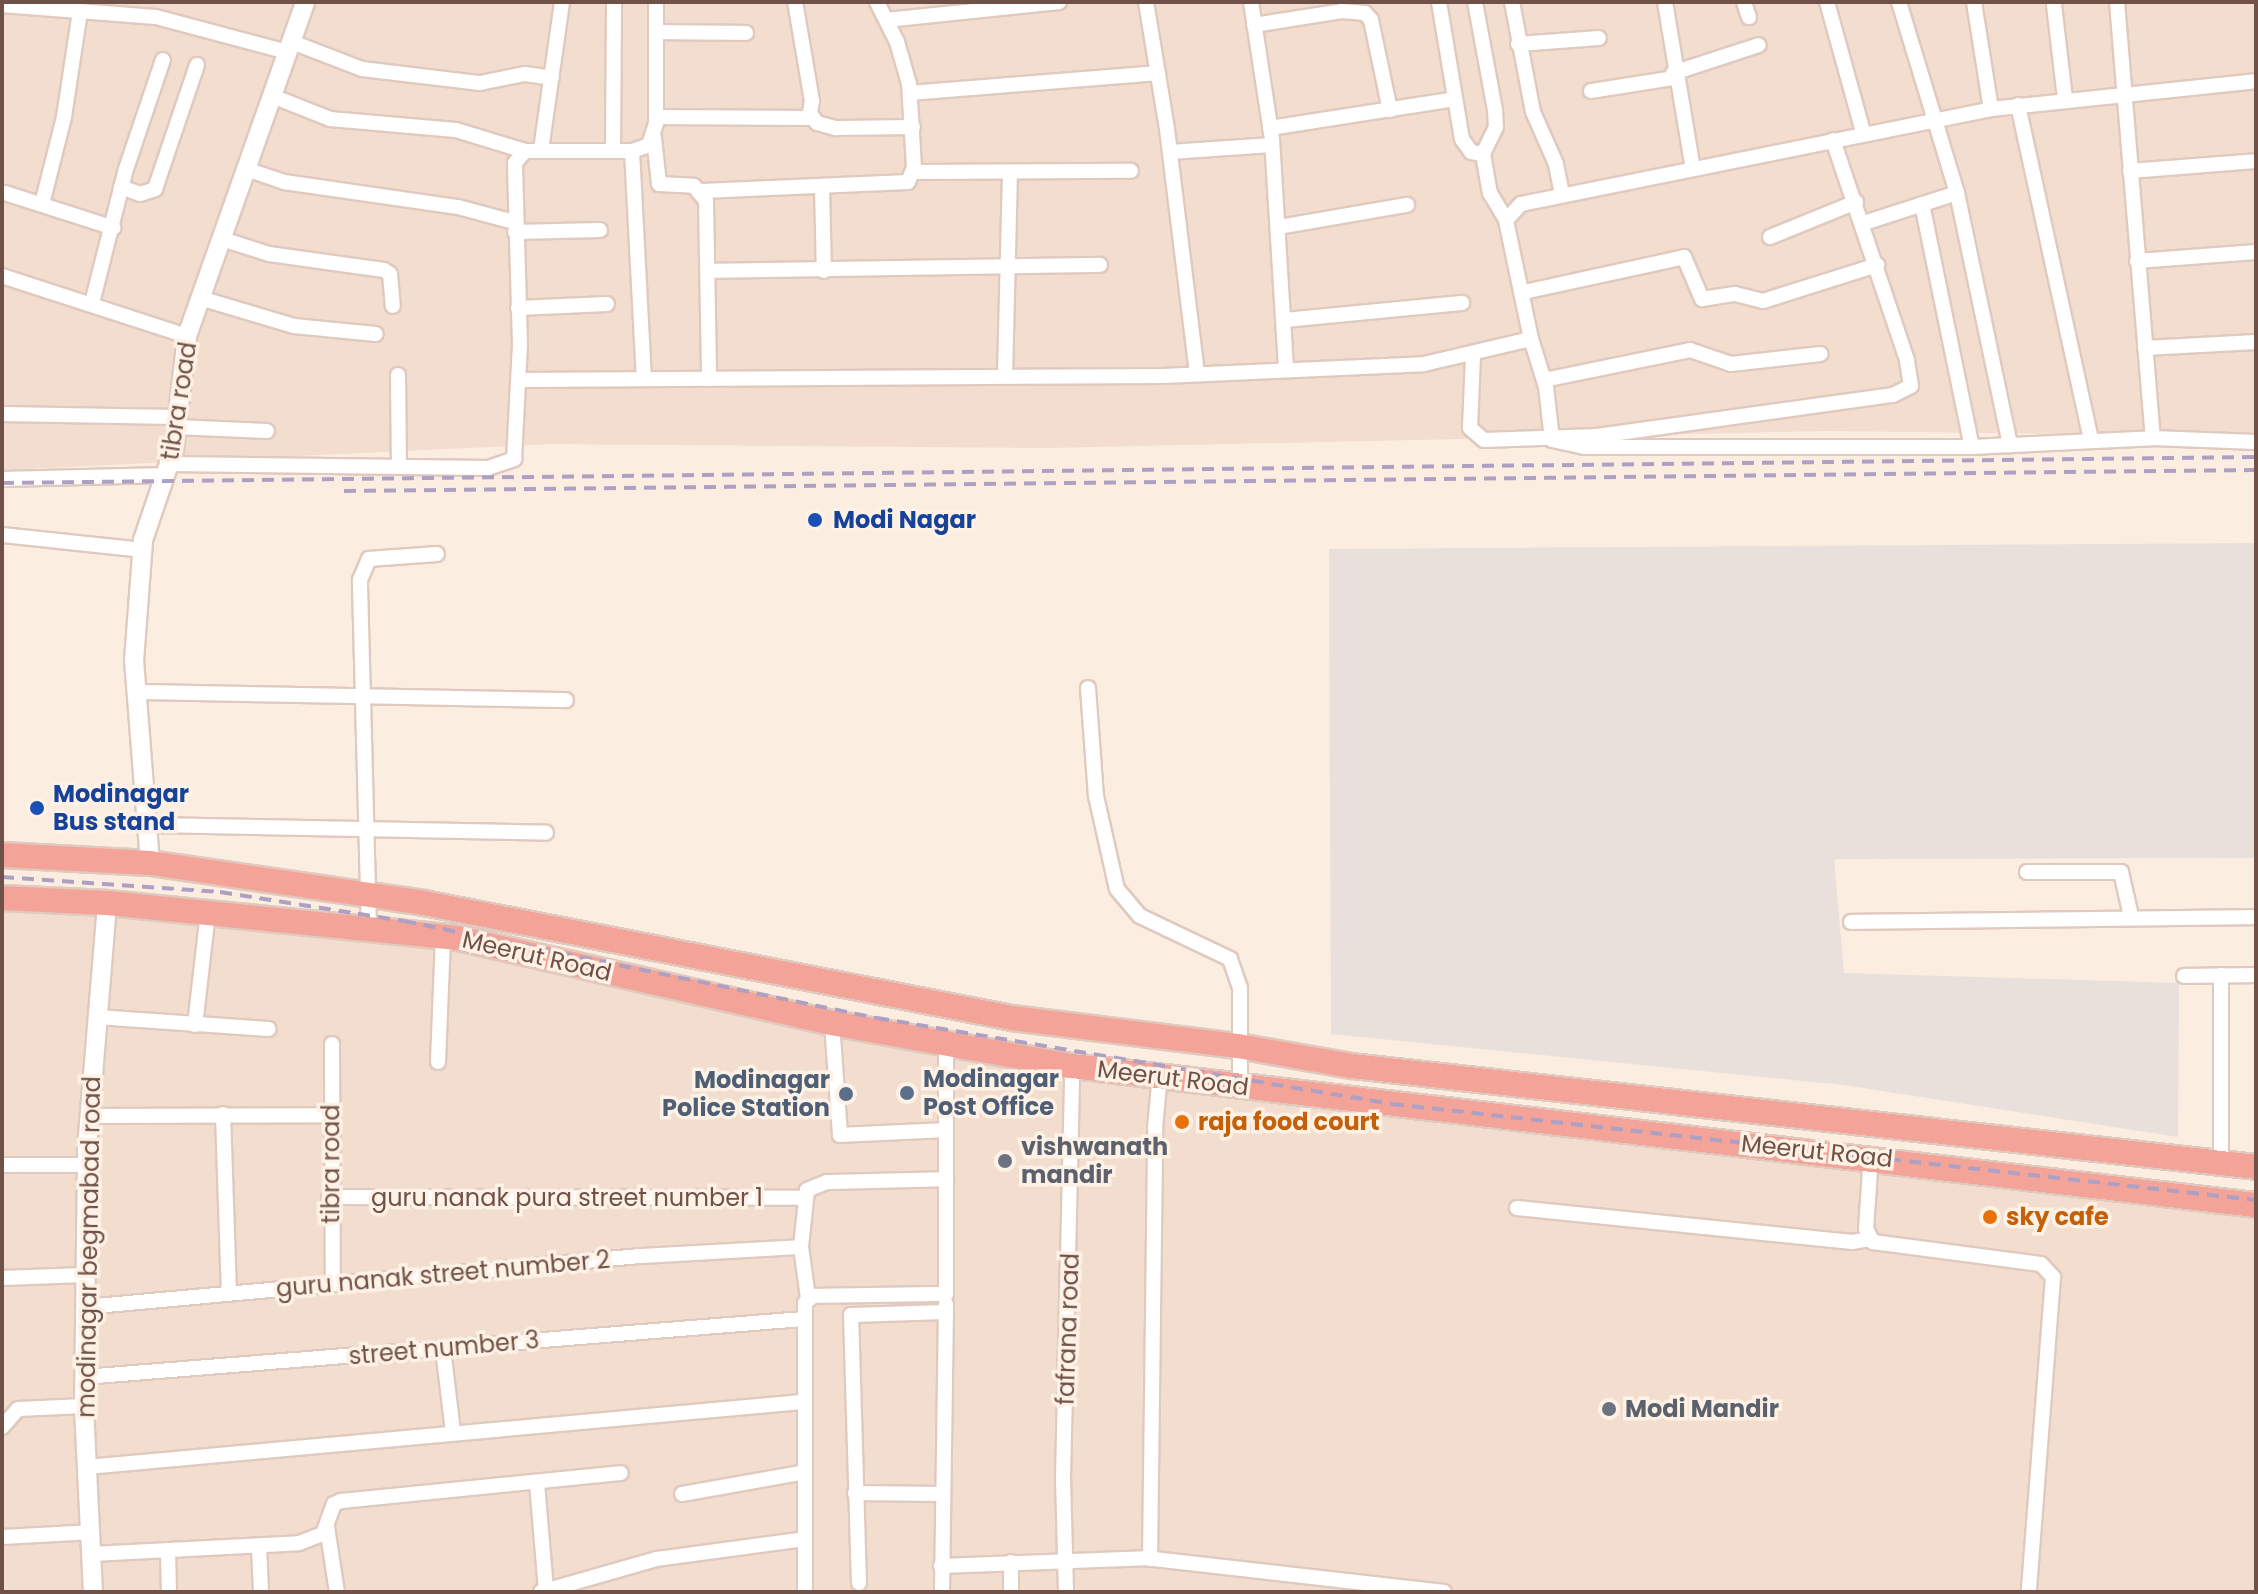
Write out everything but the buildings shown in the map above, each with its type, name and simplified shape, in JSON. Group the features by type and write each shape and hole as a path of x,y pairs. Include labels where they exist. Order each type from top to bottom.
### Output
{"highway":[{"name":"Meerut Road","path":"2,855 150,863 368,895 1012,1018 1238,1046 1334,1063 2256,1167"},
{"name":"Meerut Road","path":"2,898 107,903 443,936 832,1023 1072,1066 1332,1099 1871,1156 2256,1205"},
{"path":"1332,1099 1334,1063"}],"street":[{"name":"tibra road","path":"150,863 137,692 143,550 168,470 187,336 305,2"},
{"path":"2,479 168,470 488,468 514,459 519,380 515,163 533,150 552,78 562,2"},
{"path":"613,151 614,2"},
{"path":"656,2 654,138 659,184 702,191 898,185 908,182 913,172 910,93 877,2"},
{"path":"795,2 811,115 817,123 836,128 913,127"},
{"path":"886,20 971,6 1059,2"},
{"path":"1146,2 1170,152 1197,374"},
{"path":"1251,2 1272,145 1286,370"},
{"path":"1439,2 1465,148 1483,154"},
{"path":"1475,2 1496,127 1483,154 1490,193 1506,220 1524,292 1531,339 1544,380 1552,440"},
{"path":"1512,2 1533,112 1556,164 1562,194"},
{"path":"1665,2 1673,76 1693,169"},
{"path":"1744,2 1749,17"},
{"path":"1827,2 1863,132"},
{"path":"1899,2 1957,193 2010,445"},
{"path":"1974,2 1991,109"},
{"path":"2117,2 2153,438"},
{"path":"2,5 180,22 290,47 362,69 480,83 525,74 552,78"},
{"path":"2054,5 2065,99"},
{"path":"42,204 64,117 80,11"},
{"path":"1254,25 1342,11 1365,13 1371,20 1390,110"},
{"path":"657,32 746,33"},
{"path":"1518,44 1599,38"},
{"path":"1591,91 1673,76 1759,45"},
{"path":"92,303 114,228 121,187 163,60"},
{"path":"121,187 140,194 155,189 197,65"},
{"path":"910,93 1158,73"},
{"path":"1506,220 1510,211 1521,204 1863,132 2018,105 2256,81"},
{"path":"272,96 330,119 456,130 533,150 632,151 643,149 654,138"},
{"path":"1270,128 1455,99"},
{"path":"2018,105 2091,441"},
{"path":"656,117 798,122 811,115"},
{"path":"1552,440 1901,392 1913,378 1864,223 1833,140"},
{"path":"1170,152 1272,145"},
{"path":"632,151 644,378"},
{"path":"2130,171 2256,161"},
{"path":"246,169 307,186 458,207 515,227 600,230"},
{"path":"913,172 1131,171"},
{"path":"1005,376 1005,267 1010,173"},
{"path":"822,186 824,271"},
{"path":"702,191 708,271 709,379"},
{"path":"5,193 114,228"},
{"path":"1864,223 1957,193"},
{"path":"1770,237 1856,202"},
{"path":"1922,204 1972,447"},
{"path":"1279,227 1407,205"},
{"path":"222,239 269,254 384,270 390,274 393,306"},
{"path":"2137,261 2256,252"},
{"path":"1524,292 1684,257 1702,299 1735,294 1763,301 1877,265"},
{"path":"708,271 1100,265"},
{"path":"2,276 187,336"},
{"path":"200,298 294,326 376,334"},
{"path":"1284,320 1462,303"},
{"path":"518,308 607,304"},
{"path":"519,380 1197,374 1424,364 1473,356 1531,339"},
{"path":"2145,348 2256,342"},
{"path":"1544,380 1690,350 1731,364 1820,354"},
{"path":"1473,356 1474,436 1552,440 1584,447 1972,447 2153,438 2256,442"},
{"path":"398,375 399,467"},
{"path":"2,414 175,422 267,431"},
{"path":"2,535 143,550"},
{"path":"369,929 362,693 363,566 382,555 437,554"},
{"path":"1088,688 1096,796 1117,889 1140,916 1230,959 1240,988 1240,1087"},
{"path":"137,692 362,693 566,700"},
{"path":"147,825 546,833"},
{"path":"2027,872 2121,872 2131,916"},
{"name":"modinagar begmabad road","path":"93,1592 84,1406 87,1165 107,903"},
{"path":"195,1025 208,913"},
{"path":"1851,922 2131,916 2256,917"},
{"path":"438,1062 443,936"},
{"path":"2221,975 2221,1163"},
{"path":"2184,976 2256,975"},
{"path":"97,1017 269,1029"},
{"path":"832,1023 835,1130 840,1135 945,1130"},
{"name":"tibra road","path":"332,1044 329,1197 333,1283"},
{"path":"942,1592 946,1044"},
{"name":"fafrana road","path":"1066,1592 1063,1478 1072,1066"},
{"path":"1150,1559 1155,1128 1160,1075"},
{"path":"223,1114 229,1294"},
{"path":"89,1116 331,1115"},
{"path":"1870,1239 1866,1229 1871,1156"},
{"path":"2,1165 87,1165"},
{"path":"805,1592 802,1402 803,1319 808,1298 801,1247 804,1198 815,1183 946,1179"},
{"name":"guru nanak pura street number 1","path":"329,1197 804,1198"},
{"path":"1517,1208 1852,1242 1870,1239 1892,1248 2041,1264 2050,1269 2055,1294 2029,1592"},
{"name":"guru nanak street number 2","path":"85,1307 333,1283 801,1247"},
{"path":"2,1278 85,1275"},
{"path":"808,1298 946,1294"},
{"path":"859,1583 851,1315 946,1312"},
{"name":"street number 3","path":"84,1377 803,1319"},
{"path":"443,1349 453,1432"},
{"path":"87,1467 802,1402"},
{"path":"2,1427 18,1409 84,1406"},
{"path":"682,1494 805,1472"},
{"path":"92,1554 259,1546 317,1539 327,1527 334,1504 341,1501 621,1473"},
{"path":"537,1483 544,1591 657,1559 805,1539"},
{"path":"855,1493 942,1494"},
{"path":"327,1527 337,1592"},
{"path":"2,1537 91,1532"},
{"path":"259,1546 261,1592"},
{"path":"168,1552 169,1592"},
{"path":"941,1566 1066,1559 1150,1559 1444,1592"},
{"path":"1011,1562 1011,1592"}],"shaded area":[{"path":"2,2 2256,2 2256,436 1828,431 1047,448 550,444 2,470"},
{"path":"2256,543 2256,858 1834,859 1844,973 2179,983 2178,1137 1844,1085 1331,1034 1329,549"},
{"path":"2,910 382,927 835,1027 2256,1206 2256,1592 2,1592"}],"railway":[{"path":"2,483 2256,457"},
{"path":"344,491 2256,470"},
{"path":"2,877 220,892 404,921 877,1018 1392,1104 2256,1200"}],"place":[{"name":"Modi Nagar","path":"815,520"},
{"name":"Modinagar Bus stand","path":"37,808"},
{"name":"Modinagar Post Office","path":"907,1093"},
{"name":"Modinagar Police Station","path":"846,1094"},
{"name":"raja food court","path":"1182,1122"},
{"name":"vishwanath mandir","path":"1005,1161"},
{"name":"sky cafe","path":"1990,1217"},
{"name":"Modi Mandir","path":"1609,1409"}]}
